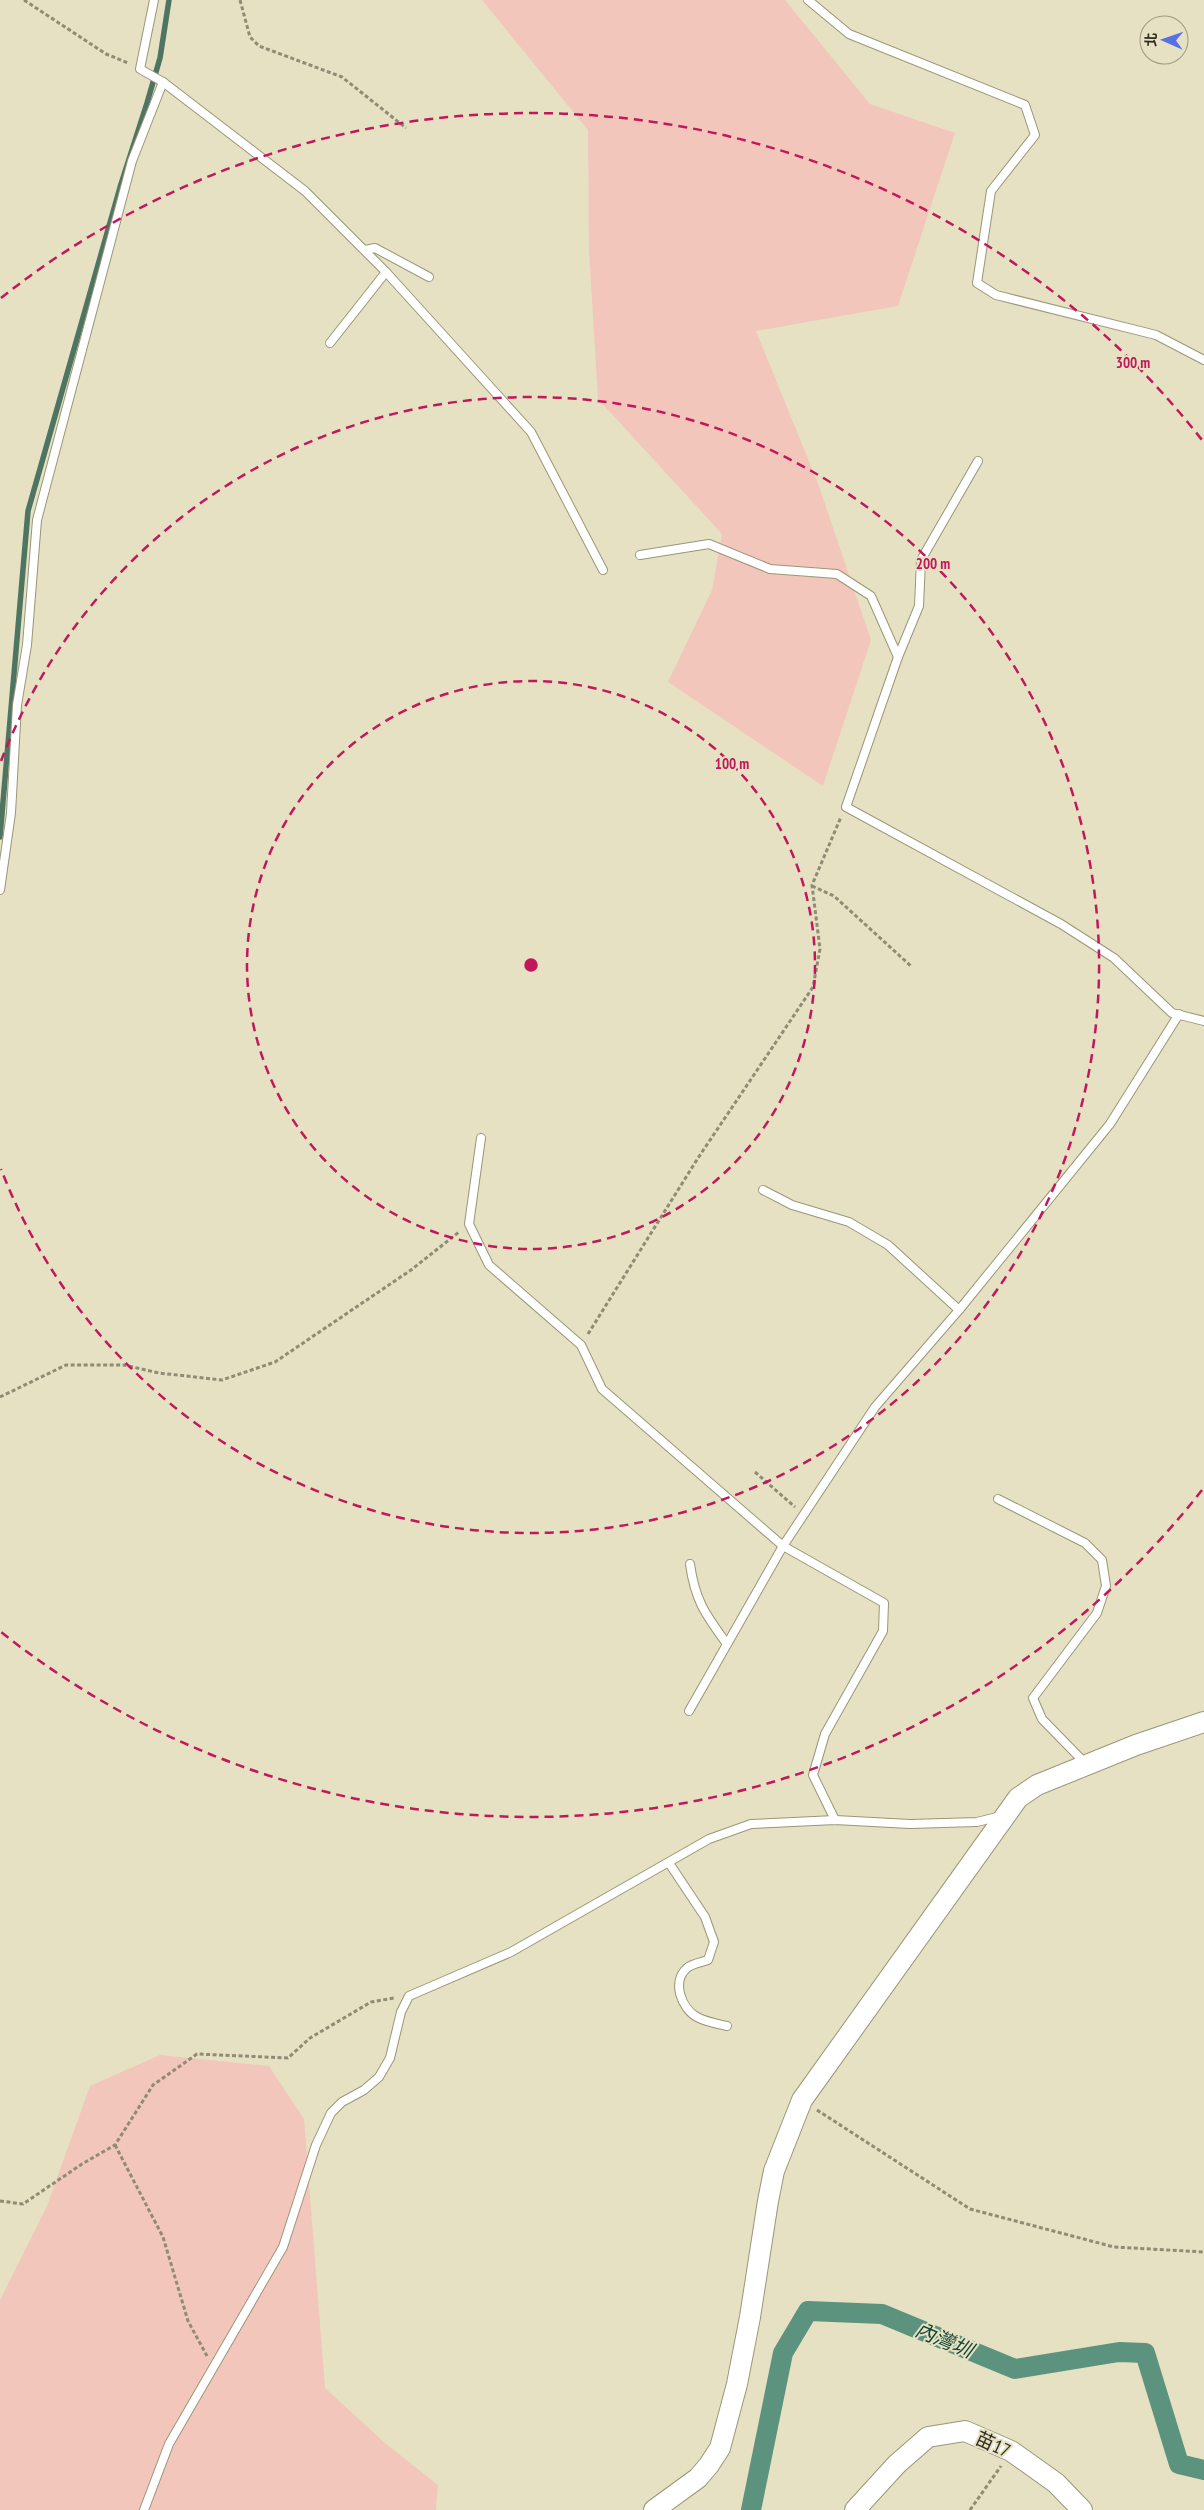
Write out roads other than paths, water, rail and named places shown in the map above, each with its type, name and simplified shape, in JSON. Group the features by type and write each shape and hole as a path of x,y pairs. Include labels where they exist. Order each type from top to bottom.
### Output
{"street":[{"path":"654,2510 698,2478 720,2448 737,2384 773,2179 802,2100 1003,1816 1018,1798 1037,1785 1136,1745 1204,1722"},
{"name":"苗17","path":"855,2510 897,2464 928,2437 965,2431 1011,2451 1056,2483 1082,2510"}],"lane":[{"path":"154,0 140,68 163,82 305,191 386,272 531,432 603,570"},
{"path":"808,0 849,34 1026,105 1035,135 991,191 977,283 996,296 1156,335 1204,360"},
{"path":"0,890 10,813 16,705 27,645 38,520 132,161 163,82"},
{"path":"365,250 375,248 429,277"},
{"path":"330,343 386,272"},
{"path":"978,461 921,560 919,606 898,657 846,807 1061,924 1114,958 1172,1012 1204,1020"},
{"path":"640,555 709,544 770,569 837,574 871,596 898,657"},
{"path":"689,1711 783,1546 874,1407 960,1310 1110,1124 1178,1014"},
{"path":"481,1138 469,1224 489,1265 581,1345 602,1389 783,1546 884,1604 883,1631 825,1734 813,1775 835,1820"},
{"path":"763,1190 792,1205 848,1222 888,1244 960,1310"},
{"path":"998,1499 1086,1543 1102,1560 1106,1586 1096,1613 1033,1698 1042,1719 1086,1765"},
{"path":"690,1564 693,1589 705,1614 727,1644"},
{"path":"144,2510 169,2444 283,2247 316,2145 331,2113 342,2102 364,2090 380,2077 390,2058 401,2012 409,1996 511,1952 709,1839 751,1824 835,1820 910,1824 978,1822 1003,1816"},
{"path":"669,1863 705,1916 714,1942 708,1960 687,1967 680,1977 680,1989 685,2007 698,2018 727,2026"}],"waterway":[{"path":"0,837 28,511 121,184 160,58 169,0"},
{"name":"內灣圳","path":"751,2510 783,2353 808,2311 882,2314 1015,2369 1119,2352 1145,2353 1179,2464 1204,2470"}]}
